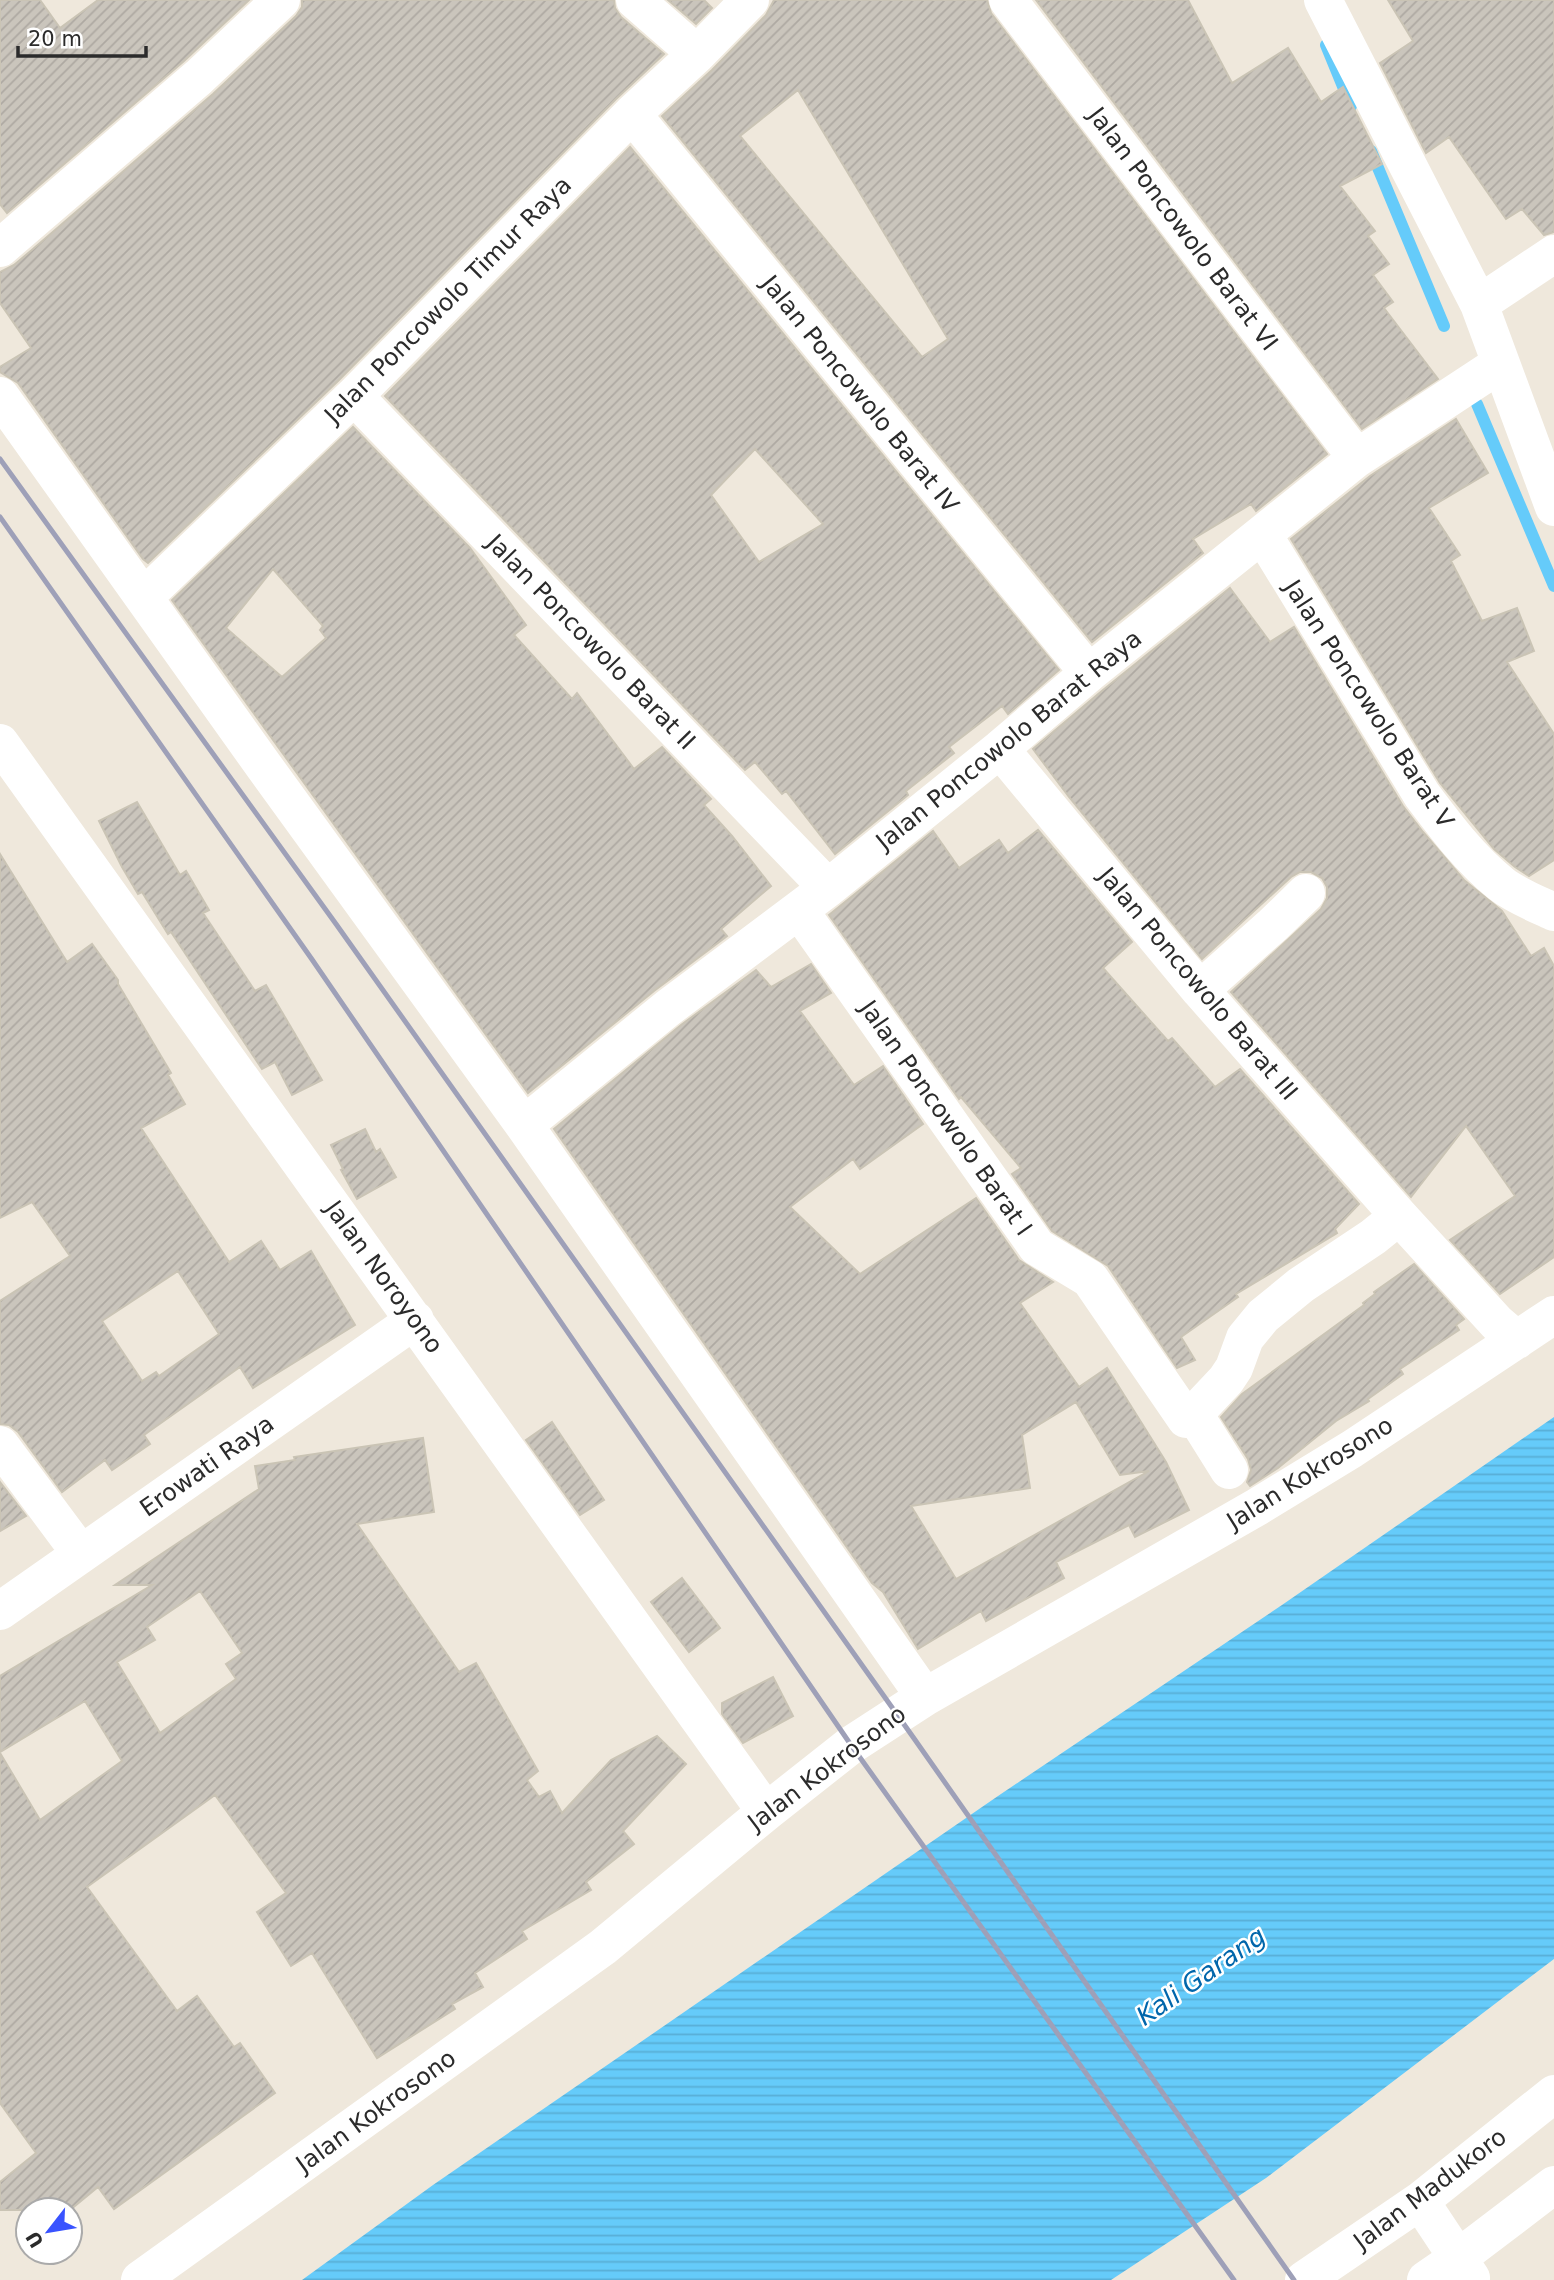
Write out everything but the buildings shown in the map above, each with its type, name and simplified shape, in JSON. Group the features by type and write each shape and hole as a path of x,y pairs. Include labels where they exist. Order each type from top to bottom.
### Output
{"street":[{"path":"0,248 198,77 281,0"},
{"path":"635,0 696,54"},
{"name":"Jalan Poncowolo Timur Raya","path":"145,597 354,396 632,114 750,0"},
{"name":"Jalan Poncowolo Barat VI","path":"1008,0 1357,458"},
{"path":"1323,0 1479,304 1554,507"},
{"name":"Jalan Poncowolo Barat IV","path":"632,114 1088,673"},
{"path":"1479,304 1554,254"},
{"name":"Jalan Poncowolo Barat Raya","path":"524,1125 668,1007 813,899 1000,749 1088,673 1357,458 1500,364"},
{"path":"0,396 524,1125 925,1698"},
{"name":"Jalan Poncowolo Barat II","path":"354,396 813,899"},
{"name":"Jalan Poncowolo Barat V","path":"1262,536 1422,795 1446,827 1470,855 1503,886 1554,912"},
{"name":"Jalan Noroyono","path":"0,743 766,1812"},
{"name":"Jalan Poncowolo Barat III","path":"1000,749 1200,990 1399,1216 1497,1323 1517,1340"},
{"path":"1200,990 1306,893"},
{"name":"Jalan Poncowolo Barat I","path":"813,899 1037,1247 1090,1279 1186,1419 1194,1414 1229,1470"},
{"path":"1194,1414 1226,1380 1234,1368 1245,1338 1263,1316 1301,1285 1373,1237 1399,1216"},
{"name":"Jalan Kokrosono","path":"140,2280 603,1947 851,1745 925,1698 1269,1500 1352,1449 1554,1315"},
{"name":"Erowati Raya","path":"0,1611 415,1320"},
{"path":"0,1445 81,1554"},
{"name":"Jalan Madukoro","path":"1306,2280 1420,2201 1554,2094"},
{"path":"1426,2280 1465,2269 1554,2185"},
{"path":"1420,2201 1465,2269"}],"water":[{"name":"Kali Garang","path":"1554,1417 1554,1959 1266,2178 1111,2280 302,2280 433,2185"}],"waterway":[{"path":"1326,45 1351,106"},
{"path":"1371,151 1444,326"},
{"path":"1477,404 1554,586"}],"railway":[{"path":"0,459 336,924 913,1737 1294,2280"},
{"path":"0,517 311,958 851,1745 1234,2280"}]}
